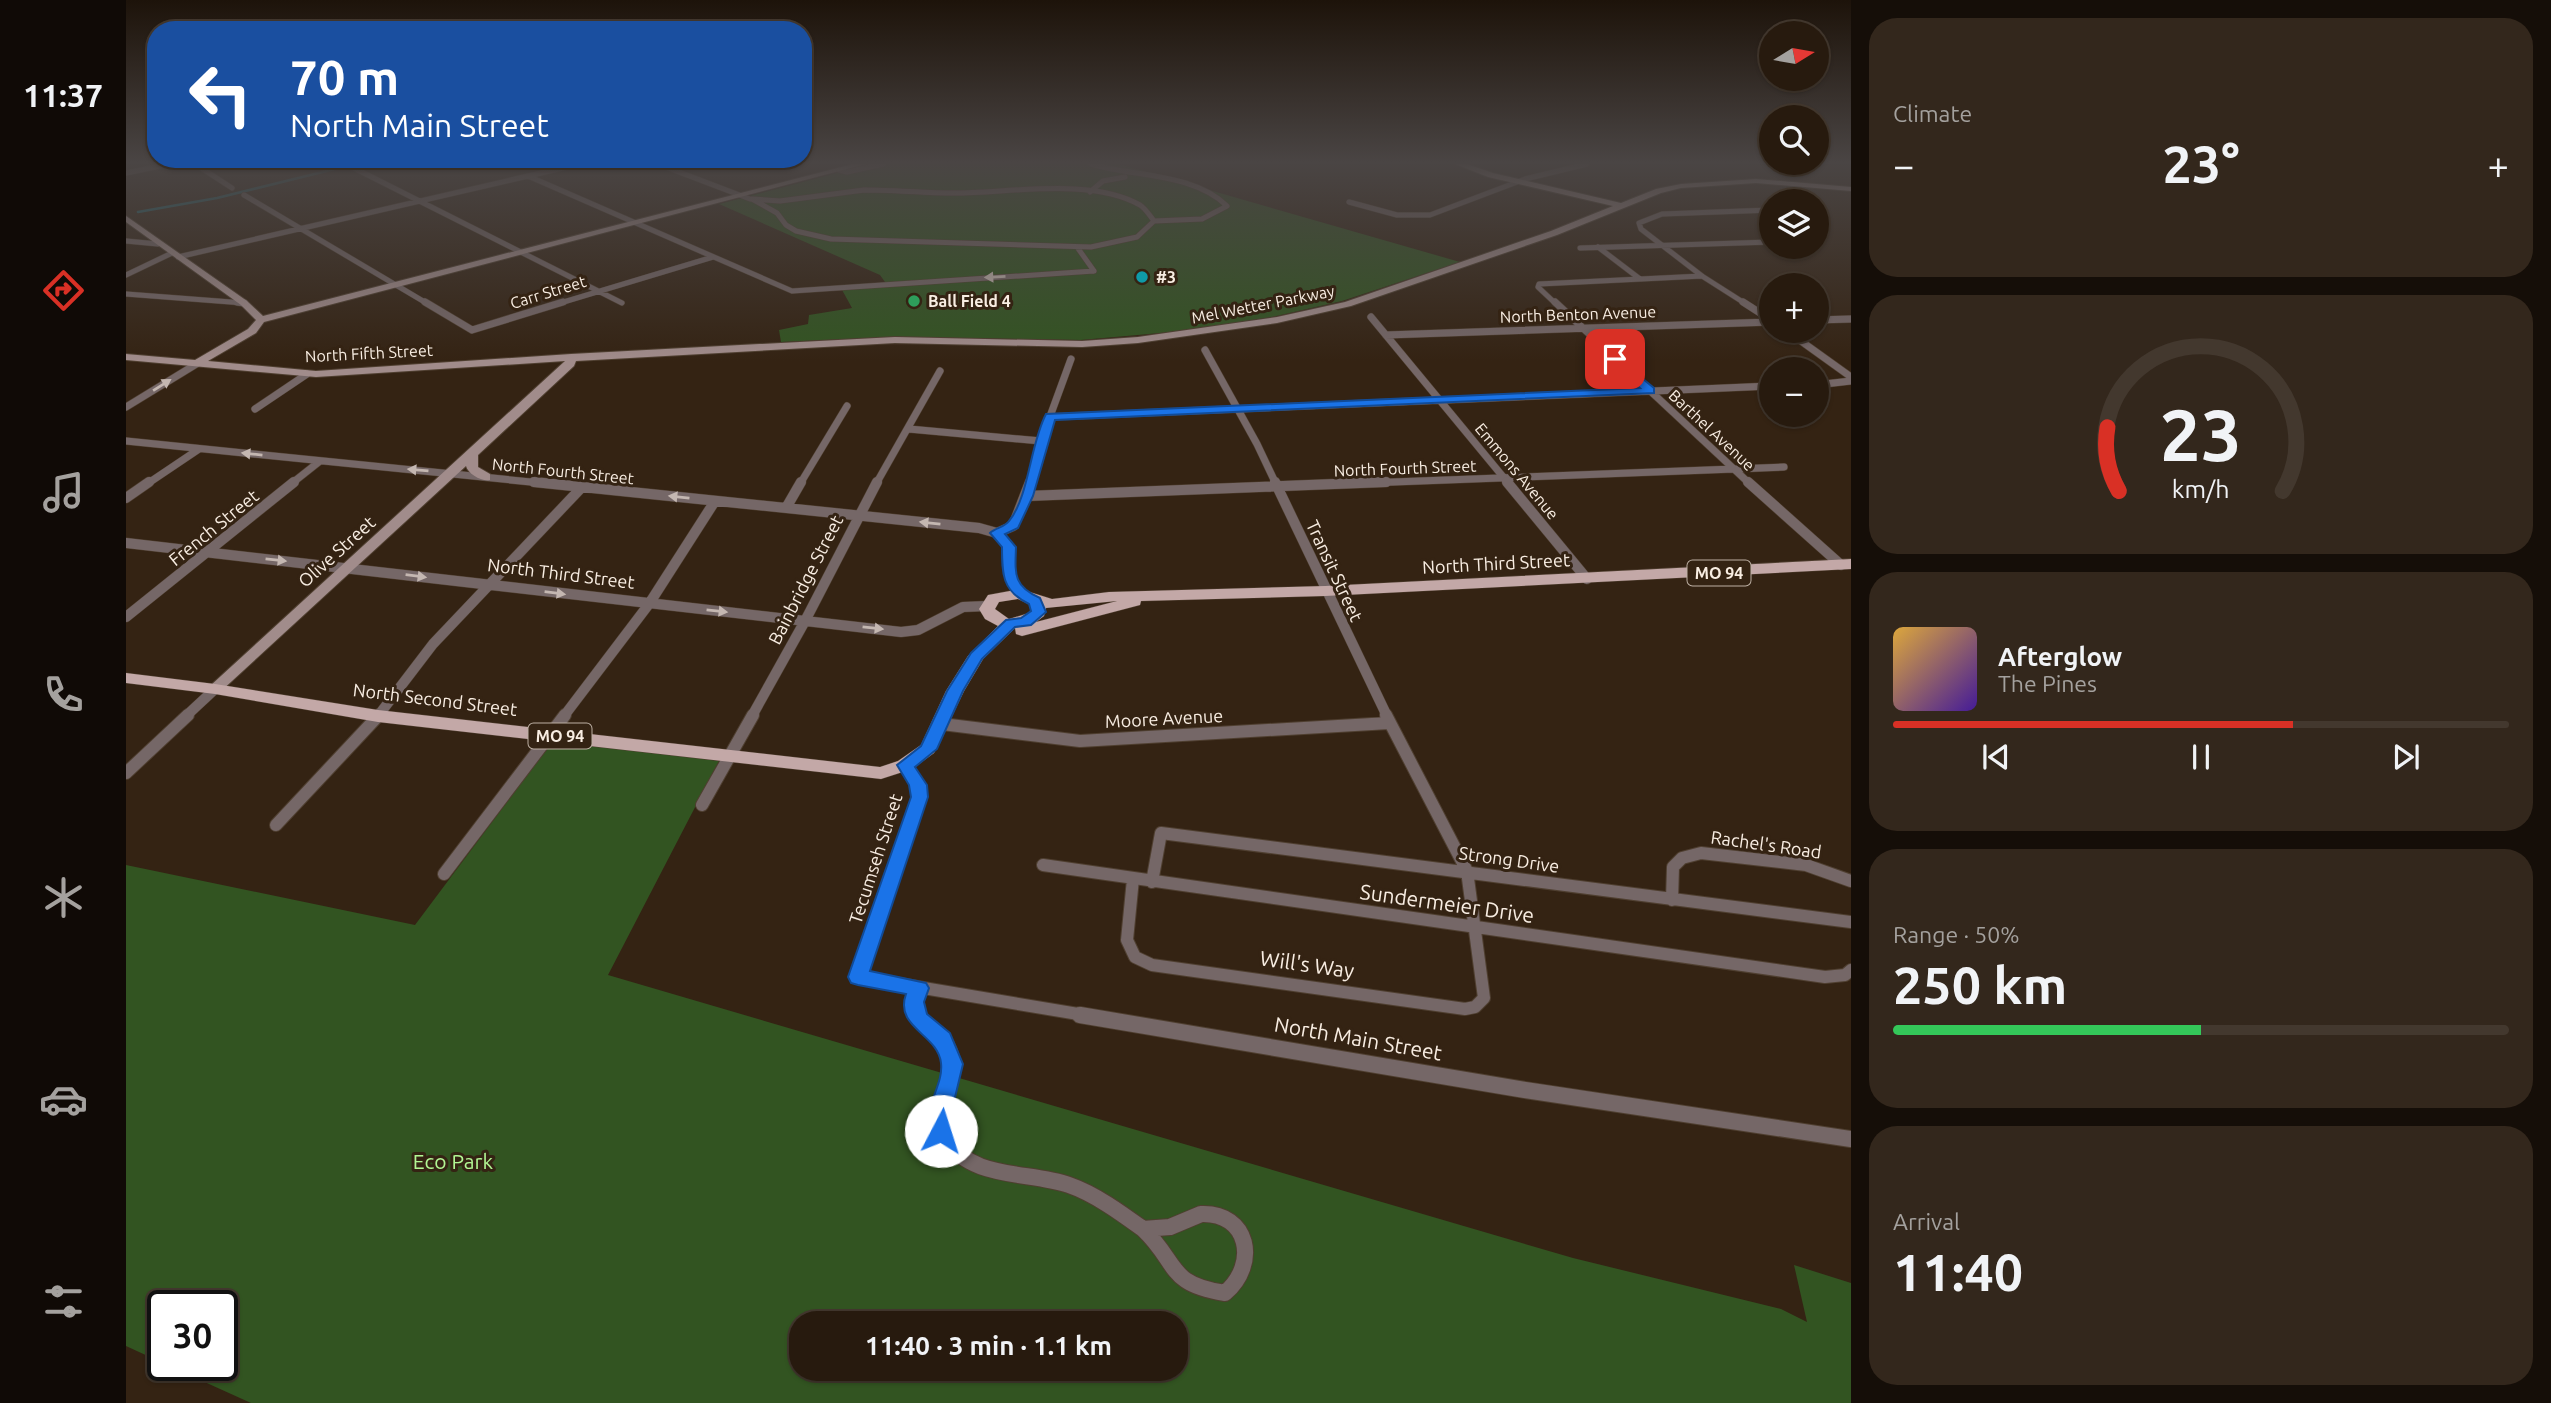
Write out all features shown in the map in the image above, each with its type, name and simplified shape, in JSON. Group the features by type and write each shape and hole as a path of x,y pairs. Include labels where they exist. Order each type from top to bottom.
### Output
{"main road":[{"path":"140,229 244,303 261,320"},
{"path":"198,363 252,331 261,320 609,229"},
{"name":"Mel Wetter Parkway","path":"571,357 884,339 1082,344 1187,334 1277,320 1348,304 1562,229"},
{"name":"North Fifth Street","path":"126,357 307,374 571,357"},
{"name":"Olive Street","path":"215,689 569,364 571,357"},
{"path":"472,453 472,468 486,477"},
{"name":"North Third Street","path":"1143,597 1127,606 1016,627 990,612 999,596 1030,604 1143,597 1587,579 1846,565"},
{"name":"North Third Street","path":"1016,627 1025,622 1030,604"},
{"name":"MO 94","path":"905,765 928,749 942,724 955,691 960,666 990,612"},
{"name":"MO 94","path":"955,691 1009,638 1016,627"},
{"name":"North Second Street","path":"126,678 215,689 378,716 881,773 905,765"}],"street":[{"path":"126,275 175,255 294,229"},
{"path":"303,229 397,286"},
{"path":"474,229 622,303"},
{"path":"653,229 792,291 1094,271 1077,247"},
{"path":"793,229 831,239 1077,247 1124,241 1147,229"},
{"path":"1642,229 1702,276 1759,313"},
{"path":"126,241 158,244"},
{"path":"1580,248 1759,242"},
{"path":"1597,247 1640,279 1702,276"},
{"name":"Carr Street","path":"397,286 472,330 713,257"},
{"name":"Barthel Avenue","path":"1640,279 1539,284 1538,288 1733,469 1846,565"},
{"path":"126,294 244,303"},
{"name":"Emmons Avenue","path":"1371,317 1587,579"},
{"path":"1829,320 1851,319"},
{"name":"North Benton Avenue","path":"1386,335 1759,321"},
{"path":"1803,343 1851,379"},
{"name":"Transit Street","path":"1205,351 1278,487 1389,723 1467,871 1484,998 1475,1007"},
{"path":"1030,604 1009,573 1009,547 997,533 1013,526 1027,496 1041,441 1071,359"},
{"path":"126,407 198,363"},
{"name":"Bainbridge Street","path":"702,805 805,621 858,515 940,371"},
{"path":"255,409 307,374"},
{"path":"1829,383 1851,379"},
{"path":"1050,417 1759,386"},
{"path":"786,508 847,406"},
{"path":"909,429 1041,441"},
{"name":"North Fourth Street","path":"126,441 858,515 979,528 997,533"},
{"path":"126,498 199,449"},
{"name":"French Street","path":"126,617 320,461"},
{"name":"North Fourth Street","path":"1027,496 1784,467"},
{"path":"276,825 378,716 433,644 487,584 582,487"},
{"path":"444,874 649,604 715,500"},
{"name":"North Third Street","path":"126,543 901,632 918,629 963,607 990,612"},
{"name":"Olive Street","path":"126,773 215,689"},
{"name":"Moore Avenue","path":"942,724 1080,741 1389,723"},
{"name":"Tecumseh Street","path":"858,977 919,797 918,785 905,765"},
{"name":"Strong Drive","path":"1152,882 1161,833 1851,922"},
{"name":"Rachel's Road","path":"1672,900 1670,870 1674,862 1684,855 1701,853 1806,865 1851,881"},
{"name":"Sundermeier Drive","path":"1043,865 1825,977 1848,972"},
{"name":"Will's Way","path":"1133,879 1128,940 1135,957 1152,965 1465,1009 1475,1007"},
{"name":"North Main Street","path":"858,977 1278,1046 1525,1090 1851,1139"},
{"path":"919,988 914,1002 918,1019 943,1039 952,1064 940,1114 941,1131 954,1150 967,1161 985,1167 1067,1184 1102,1199 1143,1229 1180,1279 1207,1292 1226,1293 1241,1280 1247,1263 1245,1243 1231,1223 1208,1214 1185,1219 1169,1227 1143,1229"}],"green space":[{"path":"777,229 1347,229 1460,262 1342,301 1272,317 1183,331 1081,340 895,337 781,342 779,330 808,324 809,315 852,308 841,288 895,282 885,282 880,275"},
{"name":"Eco Park","path":"554,739 719,761 608,975 1573,1258 1781,1309 1807,1322 1794,1265 1851,1283 1851,1403 251,1403 202,1381 238,1381 238,1290 147,1290 147,1356 126,1346 126,865 415,925"}],"place":[{"name":"#3","path":"1142,277"},
{"name":"Ball Field 4","path":"914,301"}],"route":[{"path":"941,1131 940,1114 952,1064 943,1039 918,1019 914,1002 919,988 858,977 919,797 918,785 905,765 928,749 942,724 955,691 976,656 1011,624 1025,622 1038,612 1035,601 1020,594 1014,586 1009,573 1009,547 997,533 1013,526 1017,518 1027,496 1050,417 1650,391 1615,359"}]}
